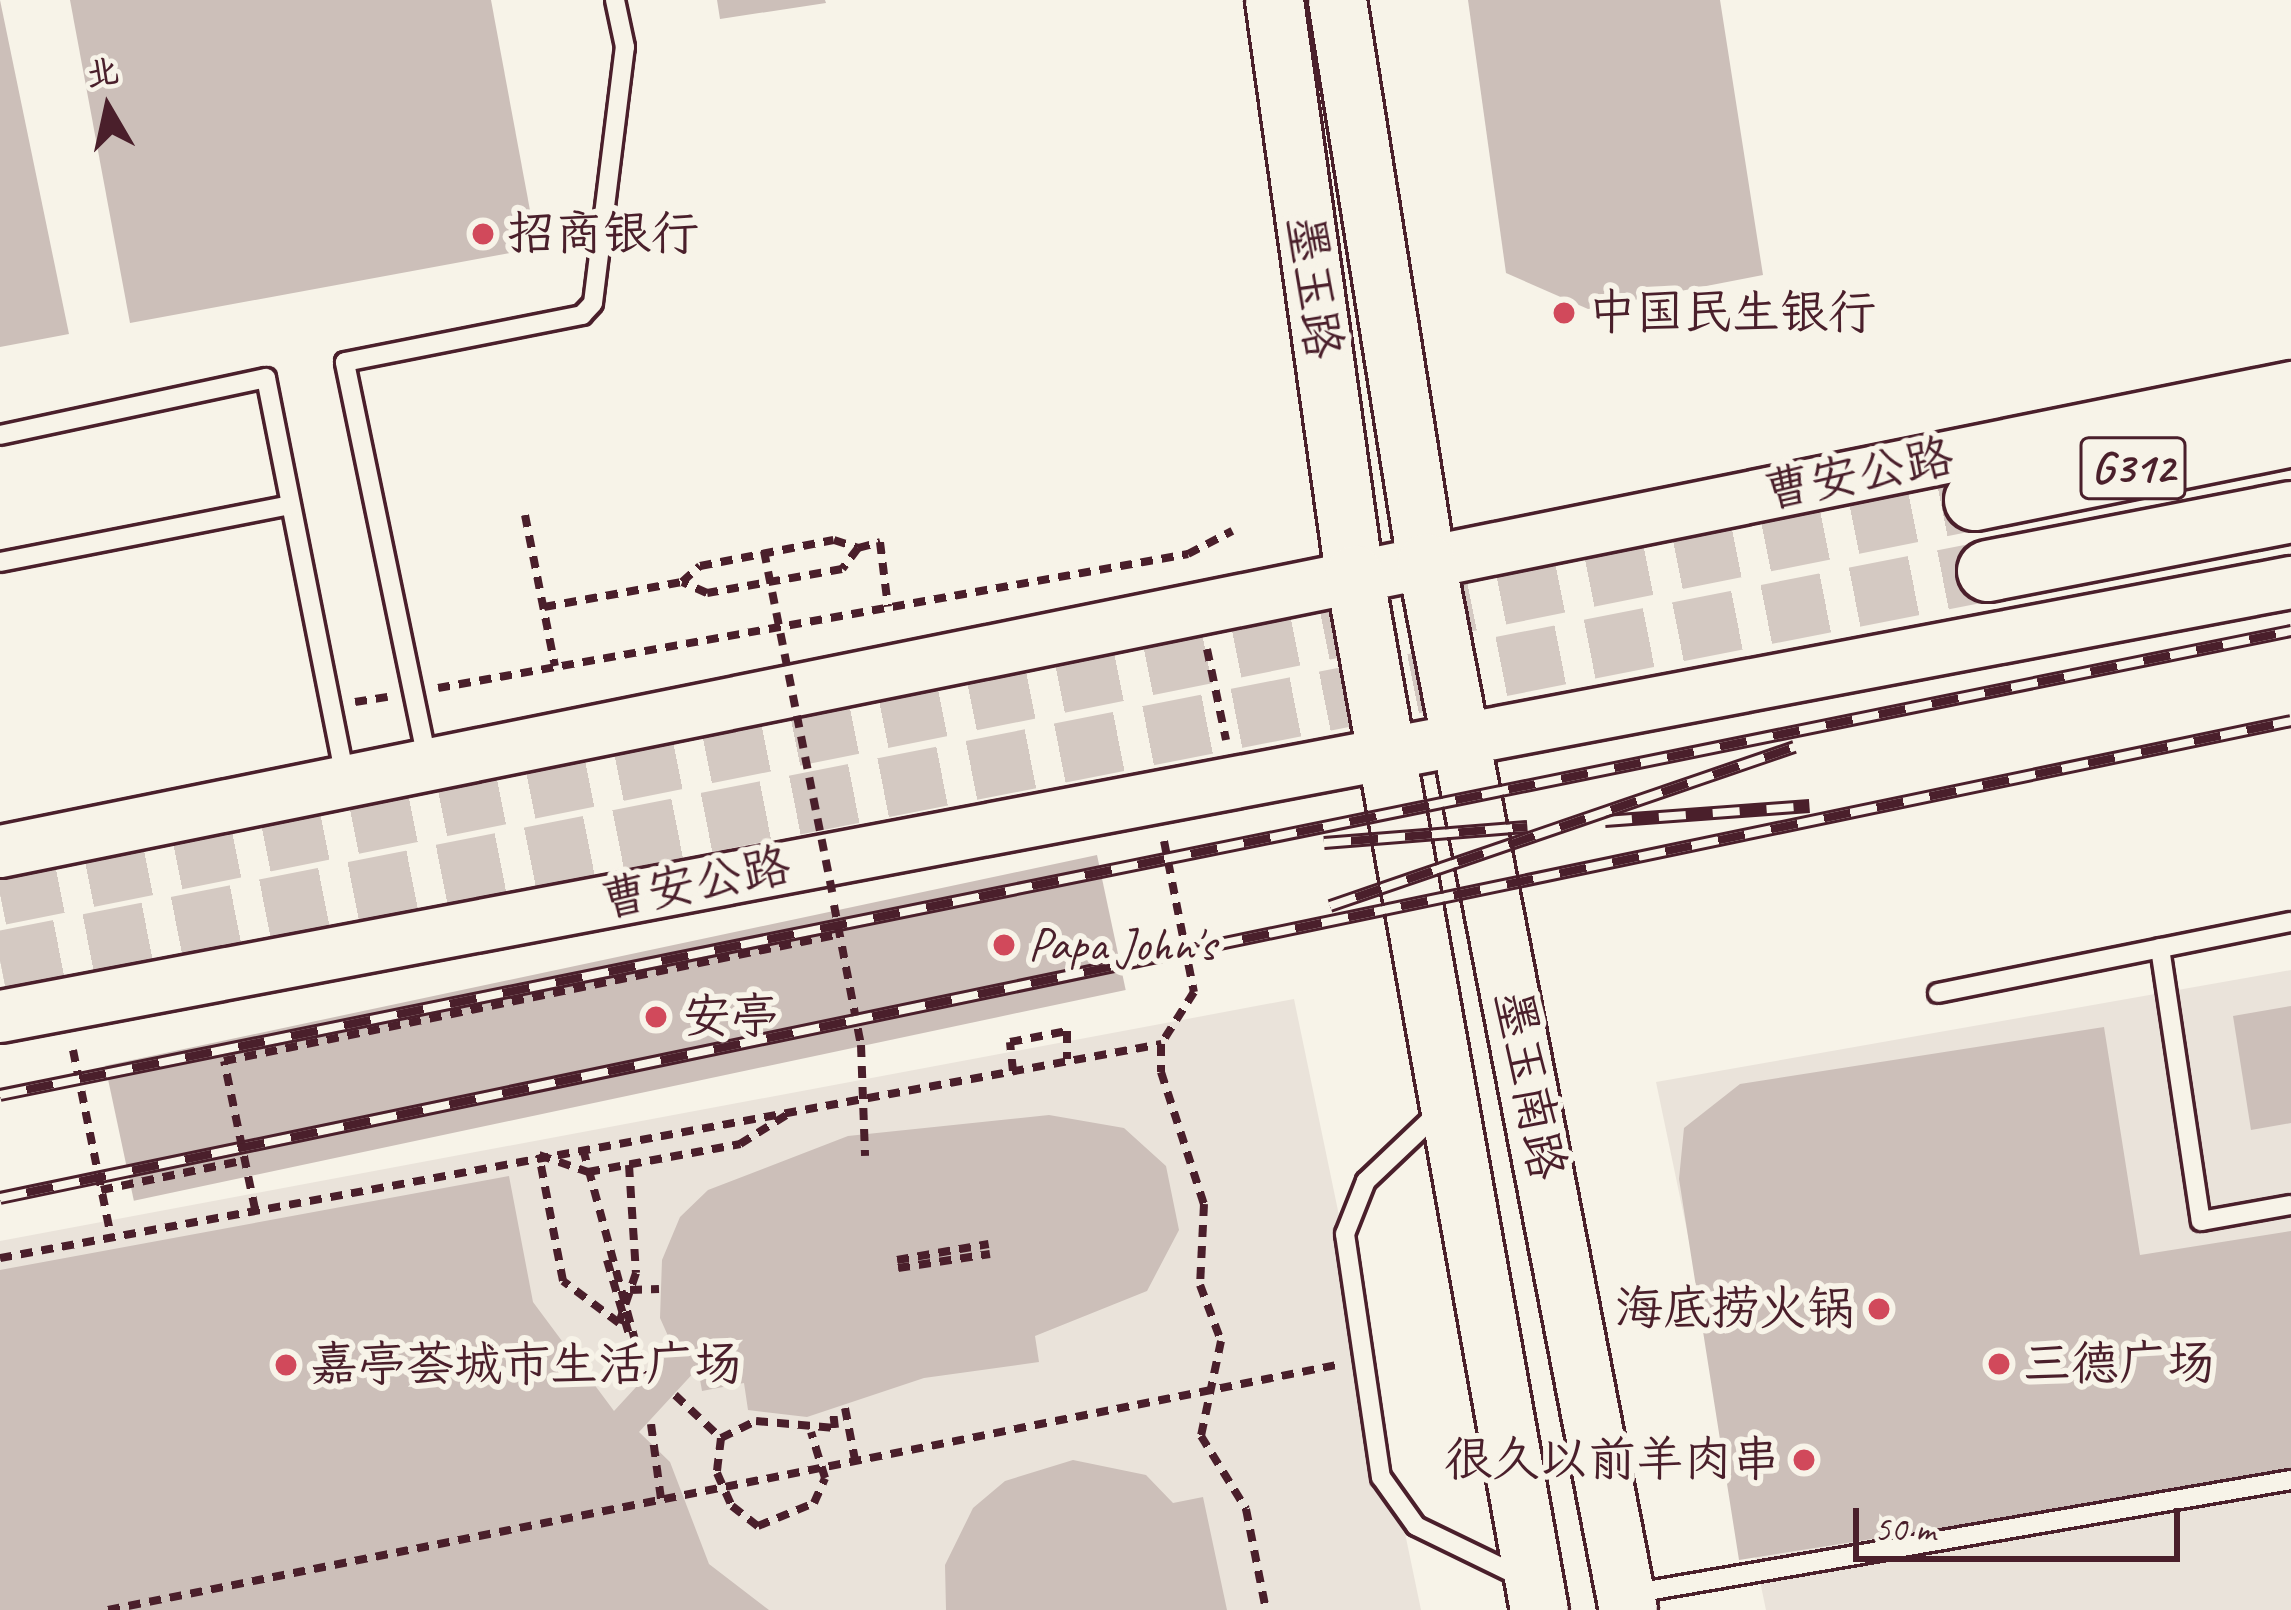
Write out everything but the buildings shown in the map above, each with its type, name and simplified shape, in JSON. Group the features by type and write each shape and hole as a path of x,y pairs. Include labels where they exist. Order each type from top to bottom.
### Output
{"highway":[{"name":"曹安公路","path":"1975,500 2291,436"},
{"name":"G312","path":"1988,571 2291,512"}],"main road":[{"name":"墨玉路","path":"1274,0 1354,574"},
{"name":"墨玉路","path":"1337,0 1426,562"},
{"name":"曹安公路","path":"428,764 2291,387"},
{"name":"墨玉南路","path":"1426,562 1465,739 1627,1602"},
{"name":"墨玉南路","path":"1354,574 1454,1097 1537,1597"},
{"path":"1465,739 2291,582"},
{"name":"曹安公路","path":"0,1016 1465,739"},
{"path":"0,851 428,764"}],"lane":[{"path":"428,764 345,362 582,315 593,303 625,47 615,0"},
{"path":"0,435 266,379 346,780"},
{"path":"0,562 290,505"},
{"path":"1938,993 2291,922"},
{"path":"2160,948 2201,1221 2291,1204"},
{"path":"1454,1097 1366,1181 1345,1234 1381,1477 1416,1526 1537,1597"},
{"path":"1627,1602 2291,1480"}],"path":[{"path":"525,515 555,666"},
{"path":"330,706 1188,554 1232,531"},
{"path":"544,607 682,582 700,566 834,540 858,548 880,542 888,607"},
{"path":"682,582 707,593 842,569 858,548"},
{"path":"764,551 840,934 864,1099 865,1156"},
{"path":"1188,554 1234,780"},
{"path":"0,1256 1161,1044 1194,992 1163,836 1182,832"},
{"path":"255,1208 224,1061 840,934"},
{"path":"0,1256 539,1155 588,1172 740,1144 795,1110 864,1099 992,1072 1013,1068 1071,1058 1067,1031 1010,1042 1012,1056 1013,1071"},
{"path":"71,1042 111,1237"},
{"path":"1161,1044 1204,1204 1200,1285 1221,1341 1202,1436 1246,1509 1266,1610"},
{"path":"584,1149 619,1323 636,1358"},
{"path":"539,1155 563,1281 619,1323"},
{"path":"101,1190 246,1160"},
{"path":"619,1323 636,1273 629,1165"},
{"path":"602,1234 623,1291 644,1374"},
{"path":"897,1262 989,1247"},
{"path":"623,1291 658,1289"},
{"path":"108,1610 662,1506 1364,1360"},
{"path":"675,1395 721,1438"},
{"path":"845,1408 856,1465"},
{"path":"721,1438 757,1421 811,1432 835,1428 833,1411"},
{"path":"651,1424 662,1506"},
{"path":"721,1438 717,1473 732,1506 758,1526 814,1503 825,1478 811,1432"}],"shaded area":[{"name":"三德广场","path":"2291,970 2291,1610 1766,1610 1656,1082"},
{"path":"1294,999 1421,1610 0,1610 0,1241"}],"tunnel":[{"path":"0,895 1975,500"},
{"path":"0,961 1988,571"}],"railway":[{"path":"0,1095 2291,631"},
{"path":"0,1198 2291,721"},
{"path":"1330,906 1795,747"},
{"path":"1605,821 1809,806"},
{"path":"1324,843 1527,827"}],"place":[{"name":"招商银行","path":"483,234"},
{"name":"中国民生银行","path":"1564,313"},
{"name":"Papa John's","path":"1004,945"},
{"name":"安亭","path":"656,1017"},
{"name":"海底捞火锅","path":"1879,1309"},
{"name":"三德广场","path":"1999,1364"},
{"name":"嘉亭荟城市生活广场","path":"286,1365"},
{"name":"很久以前羊肉串","path":"1804,1460"}]}
